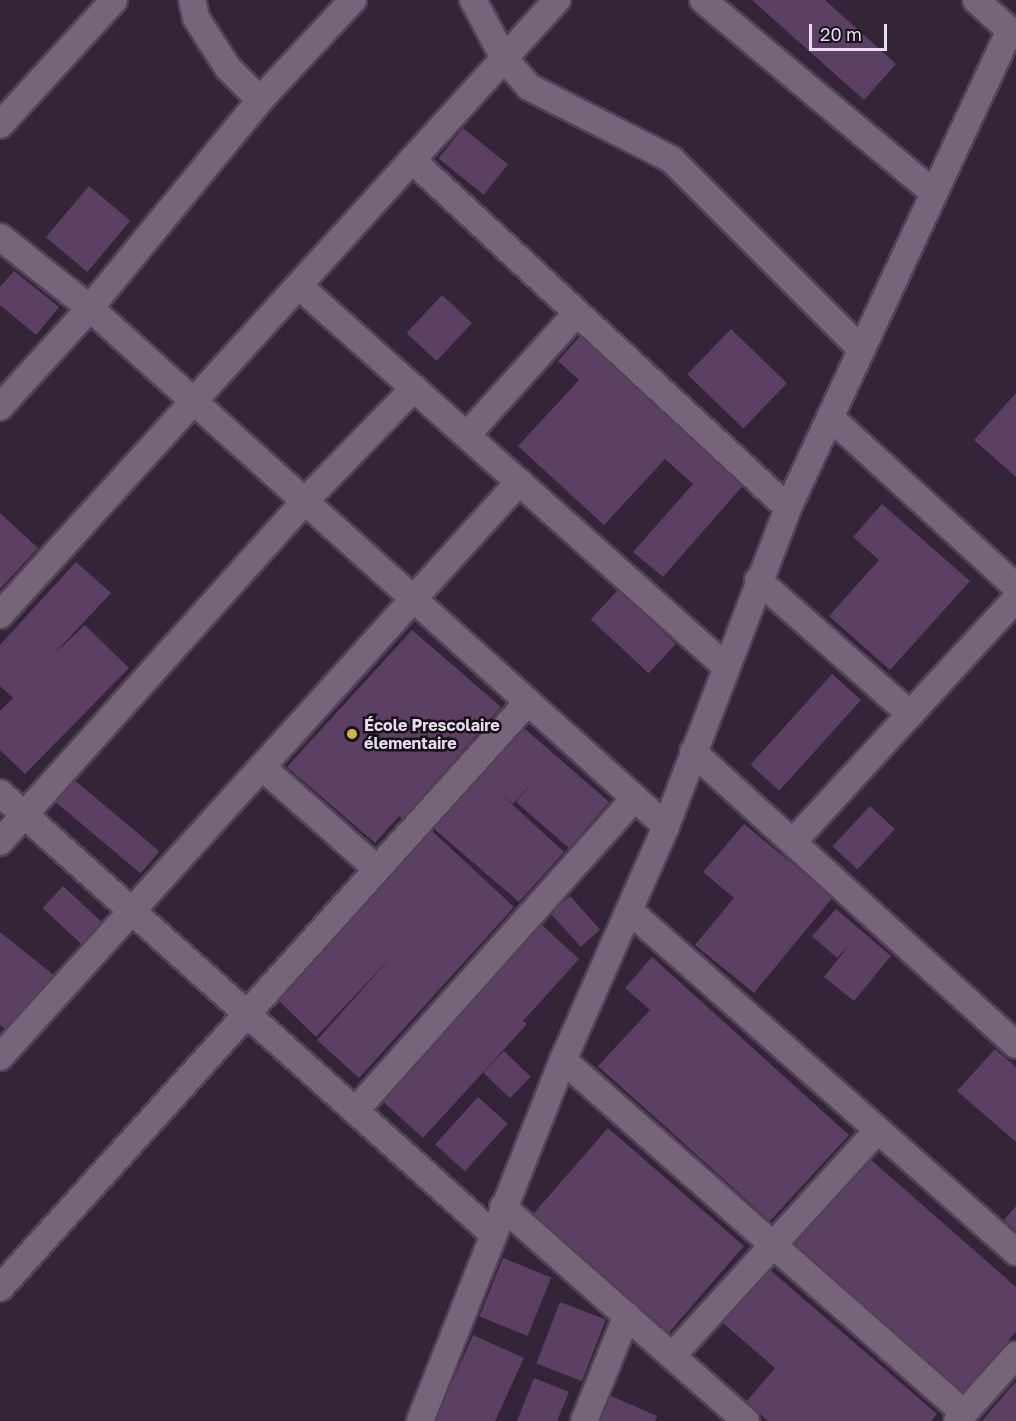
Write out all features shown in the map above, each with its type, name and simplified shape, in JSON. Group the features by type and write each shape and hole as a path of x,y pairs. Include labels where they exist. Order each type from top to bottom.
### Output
{"street":[{"path":"0,125 114,0"},
{"path":"192,0 196,18 228,68 261,100"},
{"path":"0,407 90,308 261,100 353,0"},
{"path":"473,0 504,58 530,87 671,159 861,350"},
{"path":"0,615 557,0"},
{"path":"703,0 934,193"},
{"path":"420,1421 563,1060 631,912 666,826 725,666 788,508 934,193 1013,33 976,0"},
{"path":"412,160 788,508"},
{"path":"0,237 90,308 666,826"},
{"path":"299,286 725,666"},
{"path":"467,435 578,313"},
{"path":"0,842 306,501 414,388"},
{"path":"830,417 1016,587"},
{"path":"0,1057 519,482"},
{"path":"758,580 910,714"},
{"path":"793,842 1016,598"},
{"path":"0,1288 528,702"},
{"path":"693,752 1016,1045"},
{"path":"262,767 377,869"},
{"path":"0,793 493,1234"},
{"path":"355,1111 635,798"},
{"path":"631,912 1016,1252"},
{"path":"563,1060 773,1245 960,1417 1016,1355"},
{"path":"673,1355 878,1130"},
{"path":"503,1207 746,1421"},
{"path":"584,1421 627,1315"}],"building":[{"path":"752,0 825,0 896,64 864,100"},
{"path":"463,128 508,165 484,195 438,158"},
{"path":"89,186 130,221 87,272 46,237"},
{"path":"14,271 59,307 36,335 0,305 0,287"},
{"path":"442,295 472,323 437,361 407,333"},
{"path":"731,329 787,383 743,429 687,374"},
{"path":"581,335 746,482 663,577 633,552 693,484 665,459 604,525 518,446 579,380 558,361"},
{"path":"1016,393 1016,477 974,440"},
{"path":"882,504 970,581 890,670 829,616 879,560 853,537"},
{"path":"0,513 38,548 0,589"},
{"path":"76,562 111,593 52,656 85,625 129,668 25,774 0,750 0,711 13,698 0,686 0,645"},
{"path":"618,590 676,644 648,673 591,619"},
{"path":"412,630 501,707 402,819 399,816 375,843 287,767"},
{"path":"832,674 861,700 779,791 750,765"},
{"path":"524,728 609,802 569,848 516,802 533,781 513,804 501,794 564,852 519,902 433,828"},
{"path":"72,778 159,851 141,873 53,800"},
{"path":"870,806 895,829 857,869 832,846"},
{"path":"744,824 833,897 754,993 695,945 734,898 703,872"},
{"path":"431,830 514,907 359,1078 317,1040 394,954 316,1037 273,995"},
{"path":"63,886 102,923 82,945 43,908"},
{"path":"570,896 600,929 581,947 551,913"},
{"path":"836,909 891,956 854,1001 824,977 850,944 837,958 812,936"},
{"path":"542,925 579,959 523,1021 527,1024 423,1138 380,1099"},
{"path":"0,932 55,976 9,1032 0,1025"},
{"path":"652,957 849,1135 770,1221 598,1066 650,1010 625,988"},
{"path":"995,1049 1016,1067 1016,1142 957,1091"},
{"path":"504,1051 531,1077 510,1098 483,1073"},
{"path":"478,1097 508,1124 465,1171 435,1145"},
{"path":"608,1128 744,1246 669,1332 533,1214"},
{"path":"870,1159 1016,1287 1016,1332 963,1392 794,1244"},
{"path":"1016,1206 1016,1231 1004,1220"},
{"path":"503,1258 551,1277 528,1336 479,1316"},
{"path":"770,1270 937,1414 931,1421 768,1421 746,1402 775,1368 723,1323"},
{"path":"560,1302 606,1320 582,1381 536,1364"},
{"path":"473,1335 524,1358 495,1421 435,1421"},
{"path":"534,1378 569,1392 557,1421 517,1421"},
{"path":"1016,1382 1016,1421 982,1421 1010,1388"},
{"path":"609,1395 657,1416 655,1421 598,1421"}],"place":[{"name":"École Prescolaire élementaire","path":"352,734"}]}
